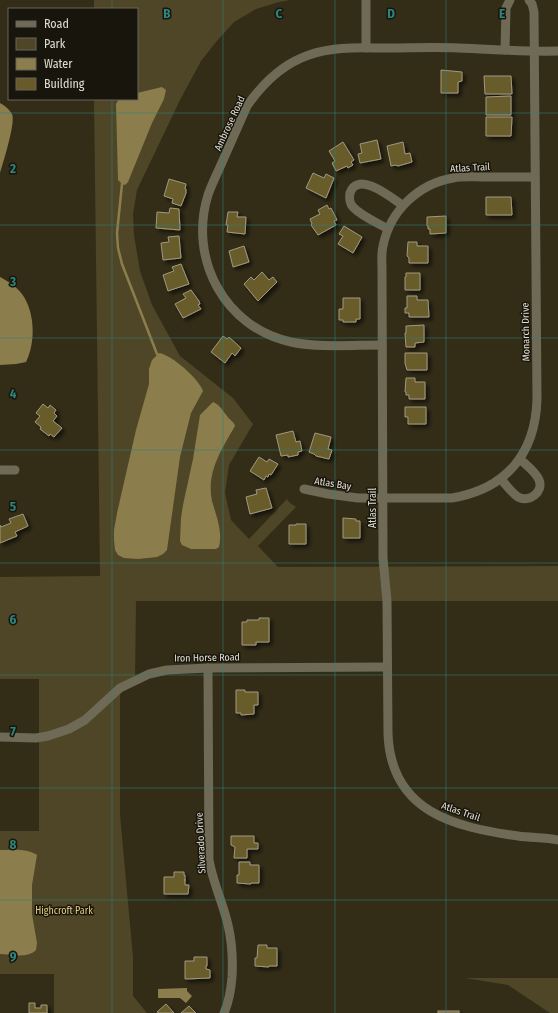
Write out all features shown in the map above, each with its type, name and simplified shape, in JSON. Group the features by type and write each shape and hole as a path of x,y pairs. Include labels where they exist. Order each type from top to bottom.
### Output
{"street":[{"path":"366,0 366,48"},
{"path":"505,50 506,8 510,0"},
{"name":"Monarch Drive","path":"383,498 452,498 464,496 486,487 501,479 520,459 531,437 537,413 534,12 532,4 529,0"},
{"name":"Ambrose Road","path":"382,345 307,345 274,338 260,331 236,313 218,290 207,265 203,239 204,215 208,195 247,106 255,94 272,76 294,61 308,55 331,49 456,48 558,51"},
{"name":"Atlas Trail","path":"535,177 453,178 431,185 420,191 402,205 388,229 382,254 383,558 387,601 388,738 390,754 394,768 400,780 415,801 432,813 466,825 511,835 557,839"},
{"path":"388,229 352,207 350,198 352,189 356,185 360,184 371,185 402,205"},
{"path":"501,479 520,498 529,498 537,494 540,485 539,479 520,459"},
{"path":"0,470 15,470"},
{"name":"Atlas Bay","path":"304,489 338,496 383,498"},
{"name":"Iron Horse Road","path":"0,737 36,738 59,733 74,727 120,688 149,674 167,670 208,668 387,667"},
{"name":"Silverado Drive","path":"208,668 210,860 212,874 228,924 232,942 232,981 226,1012"}],"green space":[{"name":"Highcroft Park","path":"94,0 290,0 256,9 234,22 201,61 180,100 137,190 133,214 134,235 140,271 152,305 180,356 233,398 253,424 229,465 225,493 231,520 249,539 287,499 296,507 258,546 278,567 558,566 558,601 136,601 135,680 120,688 120,815 133,957 133,996 147,1013 54,1013 54,974 0,974 0,831 39,831 39,679 0,679 0,577 100,576 94,100 138,100 138,8 94,8"},
{"path":"465,978 558,978 558,1013 550,1013 508,985"}],"water":[{"path":"162,87 166,90 164,99 152,123 128,182 125,185 118,180 116,104 118,100 138,100 138,93"},
{"path":"0,103 10,111 13,118 9,143 0,173"},
{"path":"0,277 20,291 30,309 33,336 26,362 0,365"},
{"path":"159,353 171,358 191,374 203,391 191,413 180,457 167,550 157,557 138,559 124,558 118,555 115,550 114,530 136,430 149,384 149,369 152,360"},
{"path":"213,402 219,406 235,426 216,461 211,480 212,501 218,524 220,541 219,547 216,549 191,549 182,545 180,541 181,518 200,415"},
{"path":"0,850 24,850 37,855 32,885 32,914 37,943 36,950 32,953 24,955 0,954"},
{"path":"187,988 187,991 192,996 186,1003 180,998 158,998 158,989"}],"building":[{"path":"441,70 462,72 462,81 458,82 458,93 441,93"},
{"path":"484,76 511,76 512,94 485,94"},
{"path":"511,96 511,115 486,115 486,97"},
{"path":"486,117 512,117 511,136 486,136"},
{"path":"377,140 381,159 360,163 358,154 362,153 360,144"},
{"path":"343,142 354,160 351,162 353,165 336,171 332,163 335,161 329,151"},
{"path":"403,142 405,154 410,153 412,162 398,166 391,166 387,146"},
{"path":"313,173 324,178 326,174 334,178 326,198 306,188"},
{"path":"169,179 186,184 186,193 181,206 172,203 173,199 164,196"},
{"path":"486,197 511,197 512,215 486,215"},
{"path":"327,205 329,209 331,208 337,220 334,221 336,225 318,235 311,225 310,219 320,214 318,210"},
{"path":"170,208 179,209 180,230 156,228 157,212 169,213"},
{"path":"228,212 238,212 237,217 246,217 245,234 227,232 228,225 226,225"},
{"path":"446,216 446,233 430,234 430,229 428,229 427,226 427,217"},
{"path":"344,226 362,237 353,253 338,244 343,236 339,234"},
{"path":"179,236 181,258 163,260 161,243 169,242 168,237"},
{"path":"408,242 417,242 417,246 428,246 428,263 409,263 409,258 407,256"},
{"path":"244,246 249,262 233,267 229,251"},
{"path":"181,264 189,284 168,291 163,275 174,271 172,267"},
{"path":"262,272 269,280 273,277 277,282 258,301 244,284 251,277 254,280"},
{"path":"406,273 420,273 420,290 405,290"},
{"path":"191,290 199,301 200,304 198,305 201,309 183,318 175,304 186,298 183,294"},
{"path":"407,296 417,296 417,300 428,300 429,317 409,317 409,313 405,313 405,308 407,308"},
{"path":"343,298 360,298 360,319 356,319 356,322 343,322 343,320 339,320 339,309 343,309"},
{"path":"424,325 424,342 415,343 415,347 406,347 406,326"},
{"path":"223,336 227,339 229,337 241,348 235,356 232,353 225,363 211,352"},
{"path":"405,353 427,353 427,370 407,370"},
{"path":"406,378 415,378 415,382 425,382 425,399 409,399 409,395 406,395 405,392"},
{"path":"43,404 48,408 50,405 56,410 54,413 57,416 53,421 62,428 54,437 50,434 49,436 40,429 41,427 35,422 40,416 36,413"},
{"path":"405,407 426,407 426,424 408,424 408,417 405,417"},
{"path":"293,431 296,442 300,441 302,451 298,452 298,455 288,457 288,455 281,456 276,435"},
{"path":"315,433 331,437 328,449 332,450 329,459 316,456 309,452"},
{"path":"259,457 267,462 269,459 278,464 271,475 269,474 268,477 266,476 264,480 250,471"},
{"path":"266,488 272,508 250,514 246,497 257,494 256,490"},
{"path":"23,514 28,526 15,532 17,536 0,543 0,525 1,527 11,523 9,519"},
{"path":"343,518 356,519 356,521 360,521 360,538 343,538"},
{"path":"306,524 306,544 289,544 289,525"},
{"path":"259,618 269,618 269,642 256,642 256,645 242,645 242,622 247,622 247,620 259,620"},
{"path":"236,690 258,692 258,705 254,705 254,714 241,715 241,713 236,713"},
{"path":"231,836 254,836 254,843 258,843 258,849 247,849 247,858 234,858 235,847 231,845"},
{"path":"239,862 250,862 250,865 259,865 259,883 237,883 237,875 239,875"},
{"path":"174,872 184,872 185,885 189,885 188,894 164,894 164,877 174,877"},
{"path":"258,945 267,945 267,948 277,948 277,966 255,966"},
{"path":"194,957 207,957 206,969 210,970 210,978 185,979 185,961 194,961"},
{"path":"29,1003 35,1003 35,1008 41,1008 41,1005 47,1005 47,1013 29,1013"},
{"path":"166,1004 174,1013 157,1012"},
{"path":"189,1006 196,1013 181,1013"},
{"path":"438,1011 459,1011 459,1013 438,1013"}],"waterway":[{"path":"122,184 117,233 118,248 122,264 157,354"}]}
